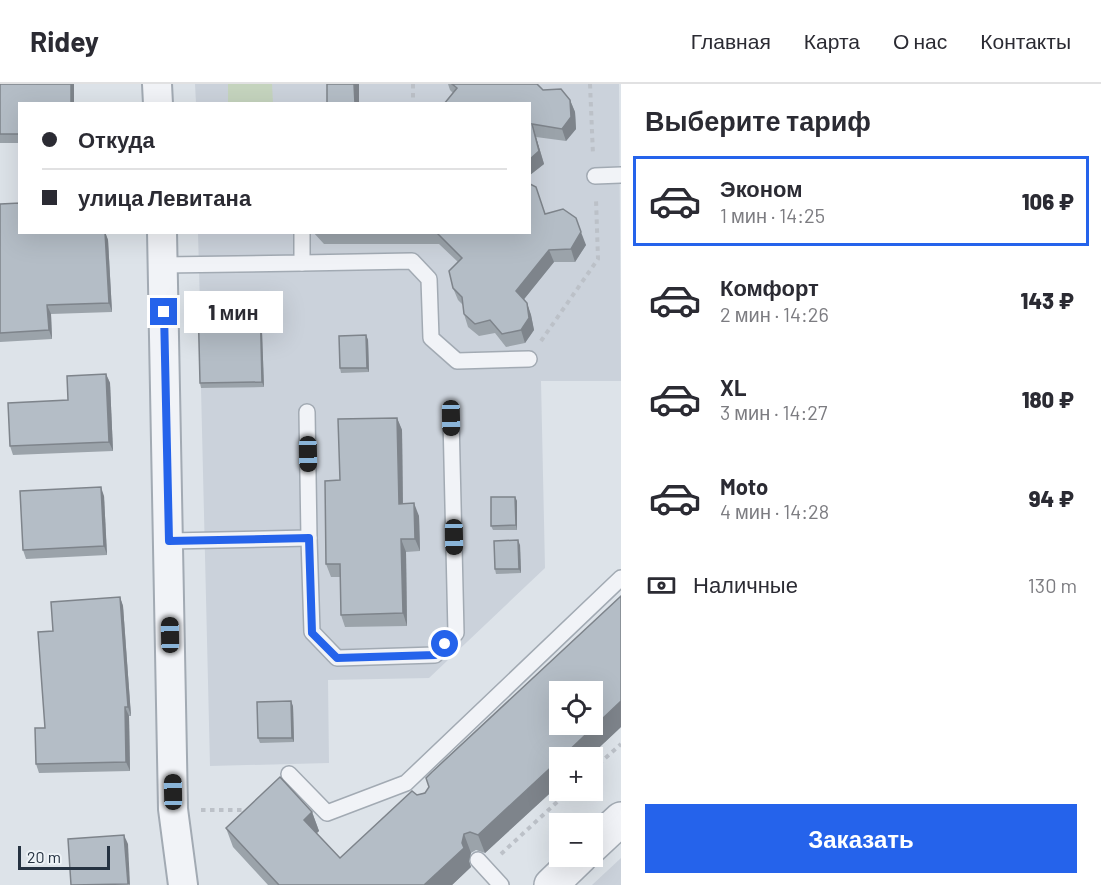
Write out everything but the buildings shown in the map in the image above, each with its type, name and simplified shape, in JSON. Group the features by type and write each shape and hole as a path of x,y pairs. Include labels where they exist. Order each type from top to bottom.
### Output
{"street":[{"path":"158,84 158,102"},
{"path":"162,234 173,809 183,885"},
{"path":"603,836 621,819"},
{"path":"551,885 570,867"}],"lane":[{"path":"595,176 621,175"},
{"path":"302,234 303,264"},
{"path":"163,266 412,261 429,279 431,338 457,361 529,359"},
{"path":"306,412 312,633 337,658 435,655 456,633 451,418"},
{"path":"169,541 309,538"},
{"path":"289,774 327,813 406,783 621,578"},
{"path":"406,783 419,797"},
{"path":"482,864 501,885"}],"path":[{"path":"413,84 413,102"},
{"path":"529,359 598,259 590,84"},
{"path":"603,760 621,744"},
{"path":"482,864 557,801"},
{"path":"173,809 250,811"}],"shaded area":[{"path":"195,84 619,84 621,381 541,381 545,568 429,678 328,680 329,763 210,766 201,388 264,386 200,306 198,234 531,234 531,102 196,102"},
{"path":"621,858 621,885 592,885"}],"green space":[{"path":"228,84 272,84 273,102 228,102"}],"route":[{"path":"164,312 169,541 309,538 312,633 337,658 435,655 445,644"}]}
